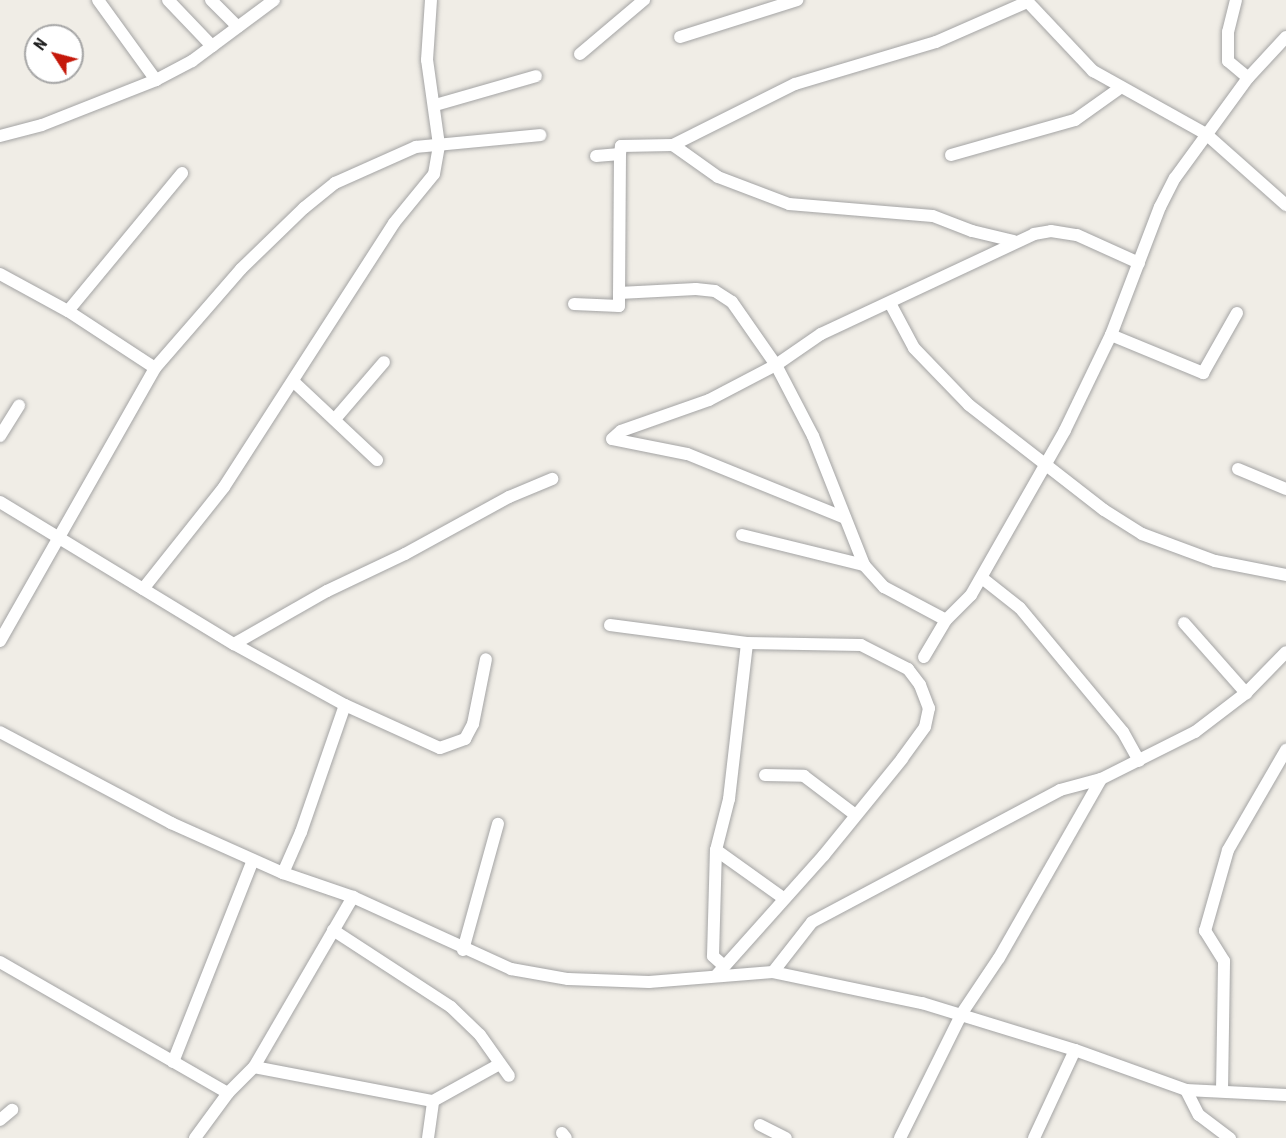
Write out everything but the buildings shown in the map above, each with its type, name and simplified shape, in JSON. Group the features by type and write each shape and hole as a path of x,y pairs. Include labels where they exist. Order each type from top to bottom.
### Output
{"street":[{"path":"98,0 156,80"},
{"path":"168,0 212,46"},
{"path":"211,0 238,27"},
{"path":"0,136 42,125 156,80 212,46 274,0"},
{"path":"143,589 224,487 294,382 394,223 434,174 439,145 428,60 431,0"},
{"path":"580,54 644,0"},
{"path":"680,37 797,0"},
{"path":"1236,0 1228,33 1228,61 1248,78"},
{"path":"574,304 619,306 621,146 673,145 795,84 859,68 936,42 1026,1 1093,71 1120,88 1176,114 1206,134 1286,205"},
{"path":"924,657 946,620 959,611 982,578 1044,467 1111,335 1160,207 1206,134 1248,78 1286,37"},
{"path":"435,105 536,76"},
{"path":"951,155 1075,120 1120,88"},
{"path":"0,641 62,536 154,368 241,268 304,208 335,183 375,163 416,147 540,135"},
{"path":"673,145 718,177 789,204 933,216 972,231 1014,241"},
{"path":"596,156 620,154"},
{"path":"68,311 182,173"},
{"path":"845,518 687,454 612,439 621,431 709,400 776,365 821,334 890,303 1014,241 1051,231 1077,235 1139,263"},
{"path":"0,274 68,311 154,368"},
{"path":"619,293 696,289 715,291 743,313 776,365 813,436 864,564 884,587 946,620"},
{"path":"890,303 927,364 969,405 1044,467 1142,534 1215,561 1286,575"},
{"path":"1111,335 1203,373 1237,314"},
{"path":"335,419 384,362"},
{"path":"294,382 377,460"},
{"path":"0,436 19,405"},
{"path":"1238,468 1286,489"},
{"path":"234,644 327,591 405,554 509,497 552,479"},
{"path":"0,502 62,536 143,589 234,644 345,705 440,748 465,740 473,724 486,659"},
{"path":"742,535 864,564"},
{"path":"982,578 1020,608 1123,732 1139,761"},
{"path":"1184,623 1246,693"},
{"path":"610,626 747,643 861,645 908,669 920,685 929,708 925,727 854,814 824,855 783,898 716,976"},
{"path":"724,966 713,956 716,850 729,799 747,643"},
{"path":"773,972 803,930 828,913 1060,790 1101,779 1214,720 1246,693 1286,652"},
{"path":"283,873 327,763 345,705"},
{"path":"0,732 171,824 283,873 353,897 463,950 511,969 568,979 601,980 773,972 962,1013 1186,1090 1286,1095"},
{"path":"1222,1092 1224,961 1205,931 1228,850 1286,750"},
{"path":"765,775 804,776 854,814"},
{"path":"900,1138 962,1013 993,968 1101,779"},
{"path":"463,950 498,824"},
{"path":"716,850 783,898"},
{"path":"173,1062 253,860"},
{"path":"195,1138 228,1093 254,1066 353,897"},
{"path":"333,930 452,1007 485,1040 498,1065 509,1076"},
{"path":"0,962 228,1093"},
{"path":"1034,1138 1075,1050"},
{"path":"254,1066 433,1101 498,1065"},
{"path":"1186,1090 1199,1115 1230,1138"},
{"path":"428,1138 433,1101"},
{"path":"0,1120 12,1110"},
{"path":"760,1125 786,1138"}]}
